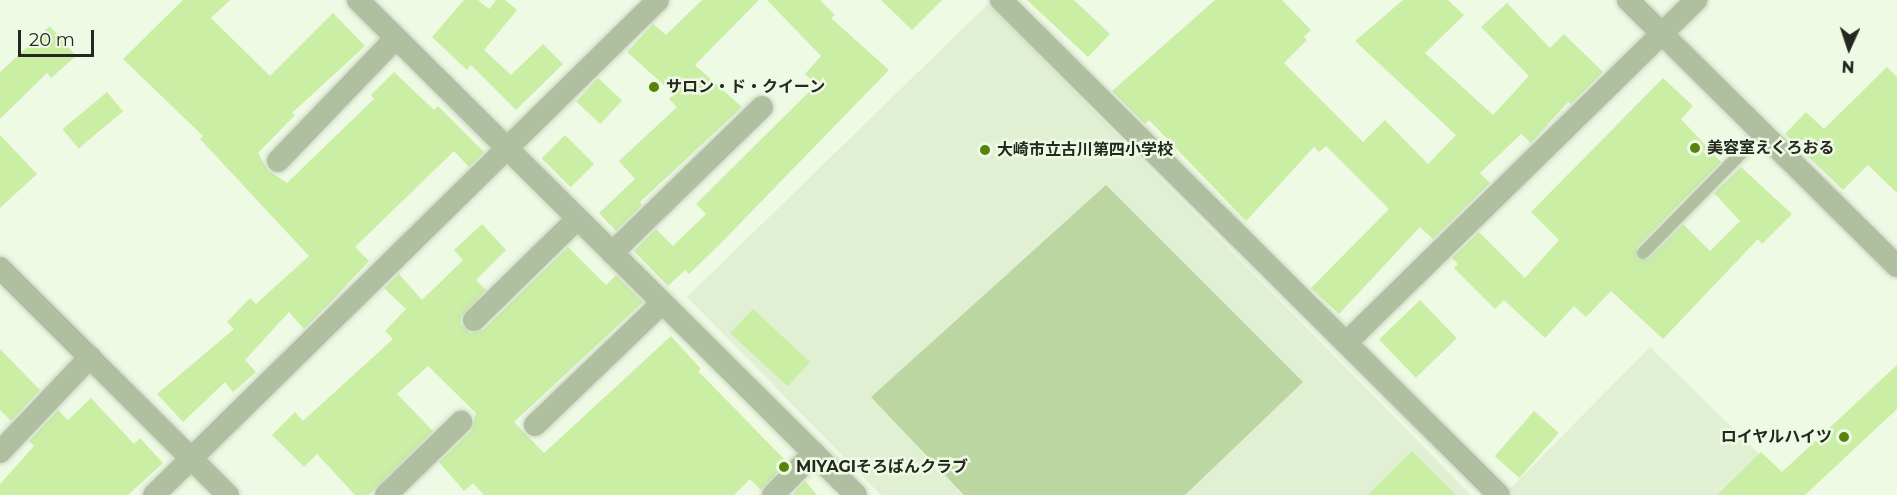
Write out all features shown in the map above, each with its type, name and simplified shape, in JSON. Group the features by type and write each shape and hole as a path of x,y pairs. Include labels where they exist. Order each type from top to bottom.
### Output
{"street":[{"path":"358,0 856,495"},
{"path":"154,495 508,150 658,0"},
{"path":"1001,0 1499,495"},
{"path":"1628,0 1897,266"},
{"path":"1347,342 1696,0"},
{"path":"279,161 396,38"},
{"path":"612,253 762,107"},
{"path":"474,320 577,219"},
{"path":"0,268 228,495"},
{"path":"535,425 662,303"},
{"path":"0,452 90,357"},
{"path":"386,495 461,422"},
{"path":"773,495 814,453"}],"lane":[{"path":"1642,253 1762,132"}],"shaded area":[{"name":"大崎市立古川第四小学校","path":"988,4 1471,495 881,495 687,297"},
{"path":"1650,347 1801,495 1514,495 1509,490"}],"green space":[{"path":"1106,185 1303,382 1185,495 964,495 871,397"}],"building":[{"path":"183,0 230,0 211,18 270,76 333,13 365,46 292,113 295,115 258,153 268,170 287,183 374,99 371,95 394,72 434,110 438,106 484,152 469,167 454,151 355,247 369,261 304,329 289,312 245,360 256,372 233,392 225,382 183,422 157,394 234,329 227,322 250,298 256,304 309,256 200,139 203,136 123,59"},
{"path":"464,0 478,0 489,9 496,0 505,0 517,10 484,50 511,75 543,44 563,64 516,110 471,65 467,70 432,37"},
{"path":"702,0 759,0 695,65 742,107 640,202 642,205 616,231 599,213 635,179 619,161 677,107 669,99 674,94 627,52 653,24 666,35"},
{"path":"767,0 820,0 835,15 831,18 889,70 719,245 689,274 685,270 668,286 634,251 656,229 673,246 706,214 696,204 816,85 805,74 821,56"},
{"path":"881,0 942,0 912,30"},
{"path":"1027,0 1074,0 1110,34 1088,57"},
{"path":"1215,0 1282,0 1311,30 1304,37 1307,40 1284,63 1363,142 1385,120 1428,164 1456,135 1355,41 1403,0 1448,0 1464,15 1425,53 1493,115 1529,76 1481,27 1507,3 1550,48 1564,34 1603,72 1571,104 1568,102 1531,143 1521,134 1480,173 1490,183 1433,239 1420,227 1339,314 1311,288 1389,209 1326,146 1319,152 1314,147 1246,221 1149,120 1145,124 1112,91"},
{"path":"50,26 76,56 51,78 47,73 0,119 0,72"},
{"path":"1887,67 1897,77 1897,193 1868,165 1843,190 1785,134 1806,112 1824,129"},
{"path":"598,78 622,101 600,124 576,101"},
{"path":"1663,78 1693,106 1681,119 1721,162 1637,247 1637,258 1648,259 1683,224 1710,251 1740,221 1714,193 1741,167 1792,214 1762,244 1758,239 1663,339 1611,291 1586,317 1574,306 1545,338 1504,300 1495,309 1454,268 1458,264 1452,258 1479,232 1525,278 1559,240 1531,212"},
{"path":"107,92 123,111 79,148 63,129"},
{"path":"0,135 37,174 0,208"},
{"path":"565,135 594,164 571,187 542,158"},
{"path":"482,224 506,250 476,280 486,290 461,317 461,324 470,333 483,330 568,247 606,285 616,275 643,302 514,422 544,453 671,336 701,369 698,371 787,462 761,490 750,479 734,495 484,495 473,483 464,491 439,462 471,431 476,413 428,366 397,394 433,431 369,495 355,495 317,454 304,467 272,435 295,412 303,421 393,339 385,331 406,309 384,288 399,274 422,300 463,260 454,250"},
{"path":"1420,300 1457,338 1416,378 1379,340"},
{"path":"753,309 810,362 788,386 730,333"},
{"path":"0,349 40,390 11,421 0,410"},
{"path":"1897,365 1897,409 1805,495 1717,495 1761,452 1782,472"},
{"path":"91,398 134,444 140,438 163,463 128,495 0,495 0,484 34,446 29,441 58,410 68,420"},
{"path":"1534,411 1559,433 1520,478 1495,456"},
{"path":"1412,451 1456,495 1368,495"},
{"path":"805,481 817,495 792,495"}],"place":[{"name":"サロン・ド・クイーン","path":"654,87"},
{"name":"美容室えくろおる","path":"1695,148"},
{"name":"大崎市立古川第四小学校","path":"985,150"},
{"name":"ロイヤルハイツ","path":"1844,437"},
{"name":"MIYAGIそろばんクラブ","path":"784,467"}]}
